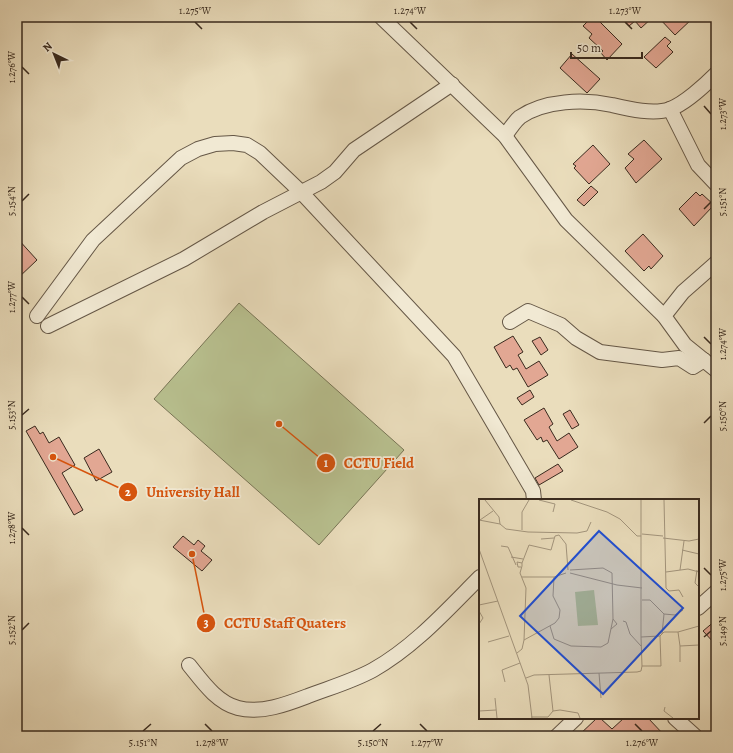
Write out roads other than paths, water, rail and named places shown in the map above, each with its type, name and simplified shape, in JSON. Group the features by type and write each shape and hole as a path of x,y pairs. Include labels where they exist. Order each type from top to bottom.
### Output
{"street":[{"path":"381,17 505,136 566,220 664,316 685,345 716,370"},
{"path":"505,136 520,117 545,106 589,102 636,111 670,109 696,92 716,74"},
{"path":"48,326 184,259 263,212 302,193 335,172 354,150 452,84"},
{"path":"670,109 698,165 716,184"},
{"path":"36,316 93,240 181,158 198,148 215,144 233,143 247,145 260,153 302,193 454,356 533,491 534,499"},
{"path":"664,316 683,292 716,263"},
{"path":"510,322 528,311 561,325 576,338 600,352 662,360 679,358 693,367 704,360"},
{"path":"189,665 214,696 238,708 262,710 290,703 372,671 393,658 414,641 479,578"},
{"path":"699,607 716,592"},
{"path":"557,736 575,719"},
{"path":"676,719 695,736"}],"place":[{"name":"CCTU Field","path":"279,424"},
{"name":"University Hall","path":"53,457"},
{"name":"CCTU Staff Quaters","path":"192,554"}]}
